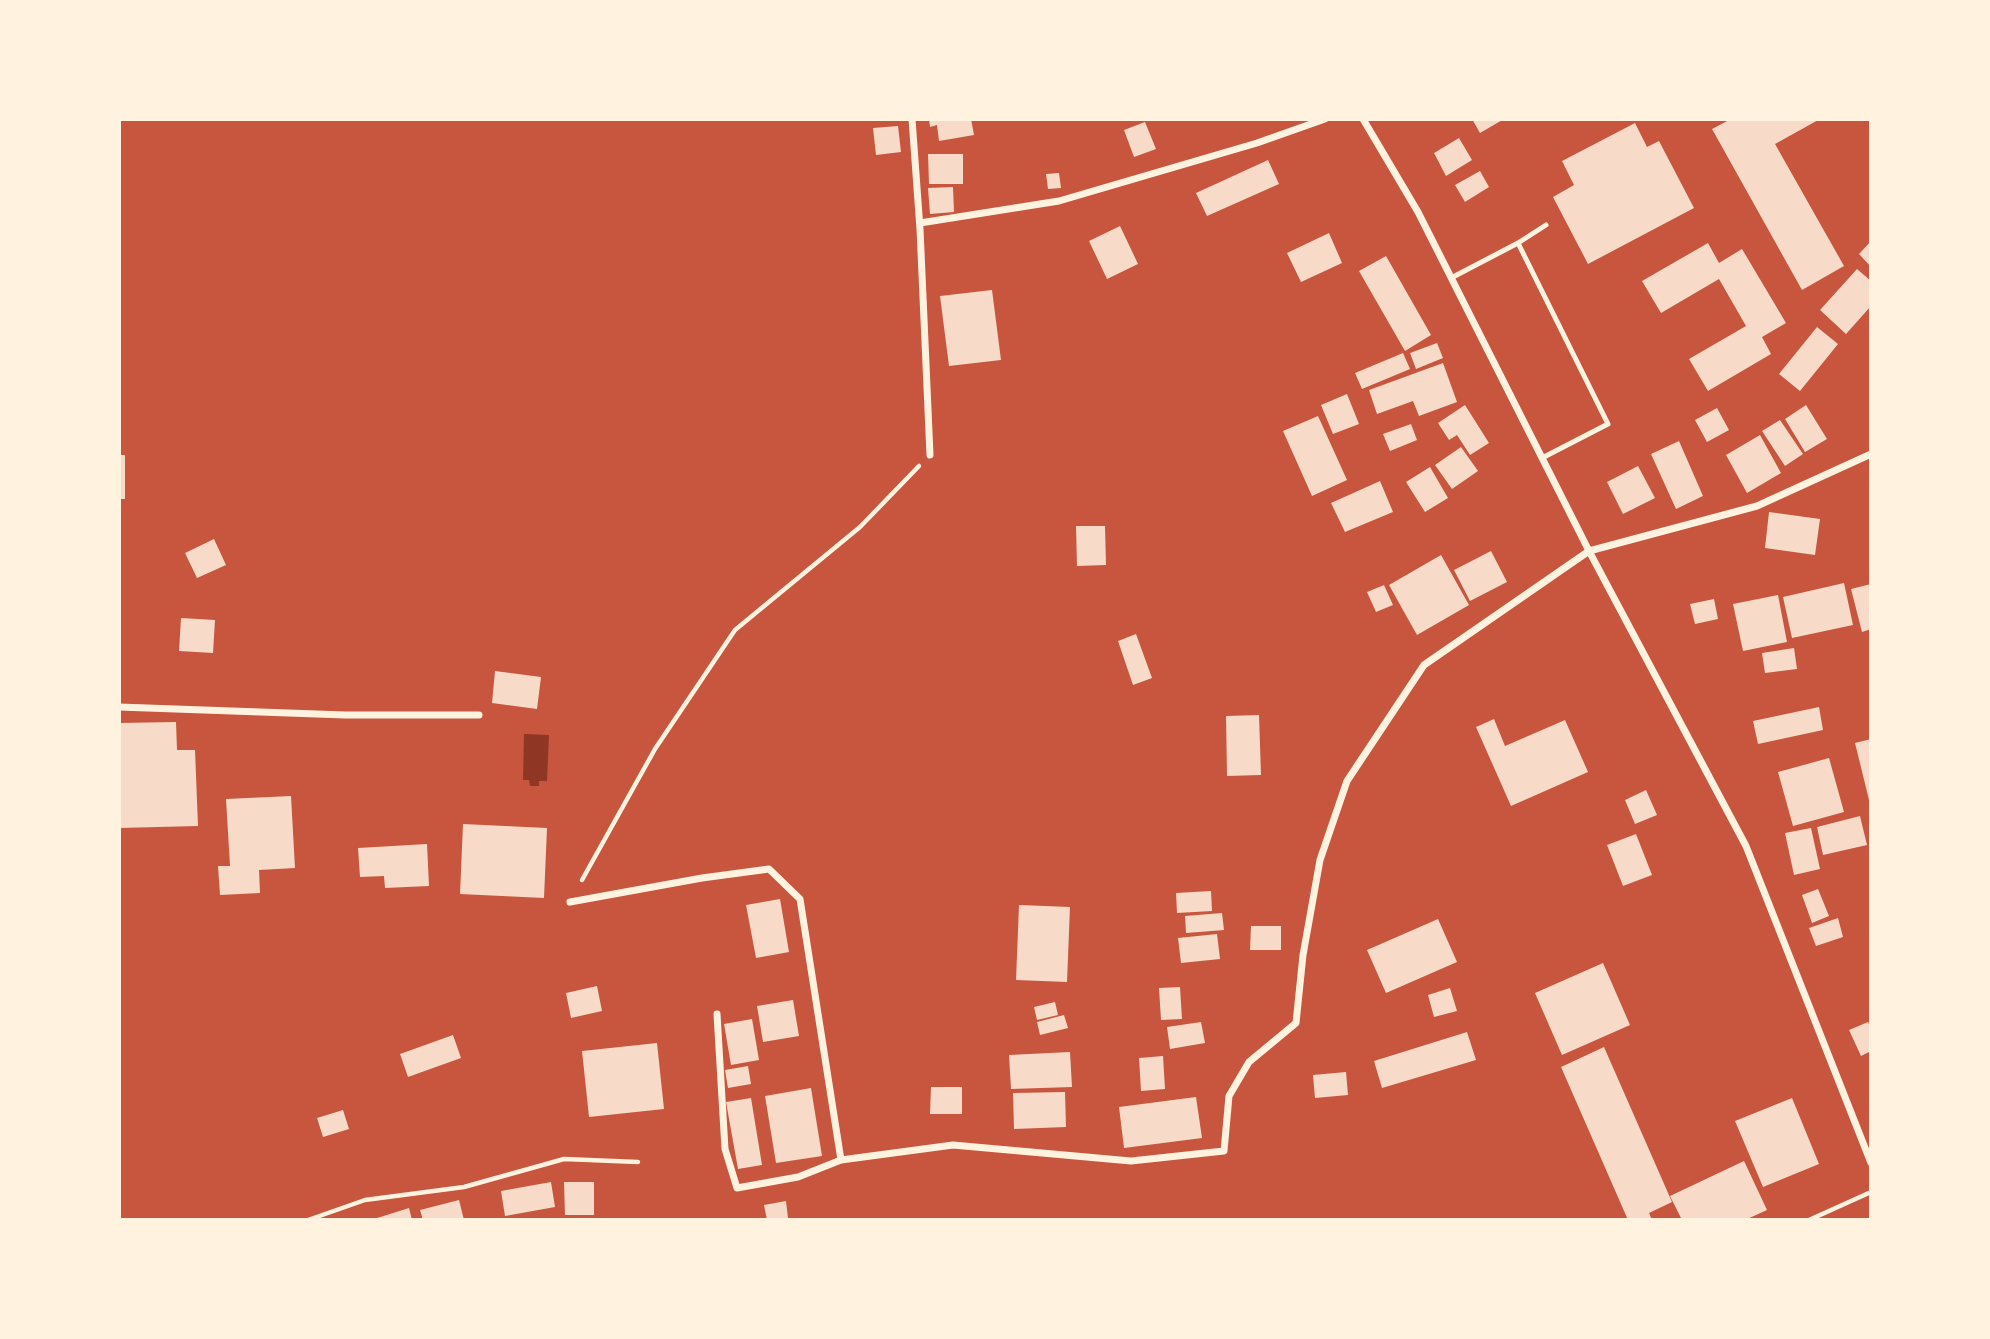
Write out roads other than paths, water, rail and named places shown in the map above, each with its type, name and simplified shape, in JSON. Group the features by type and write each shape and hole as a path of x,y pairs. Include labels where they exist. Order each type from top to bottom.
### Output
{"street":[{"path":"912,119 920,223 930,455"},
{"path":"920,223 1059,201 1245,146 1325,119"},
{"path":"1363,119 1418,212 1590,551 1746,846 1871,1163"},
{"path":"717,1014 725,1149 737,1188 798,1177 841,1160 953,1145 1131,1161 1224,1151 1229,1096 1249,1062 1296,1023 1303,955 1320,860 1347,781 1424,666 1590,551 1757,506 1871,454"},
{"path":"119,707 345,715 479,715"},
{"path":"570,902 769,869 800,899 841,1160"}],"lane":[{"path":"1451,278 1546,225"},
{"path":"1518,243 1608,424 1542,458"}]}
